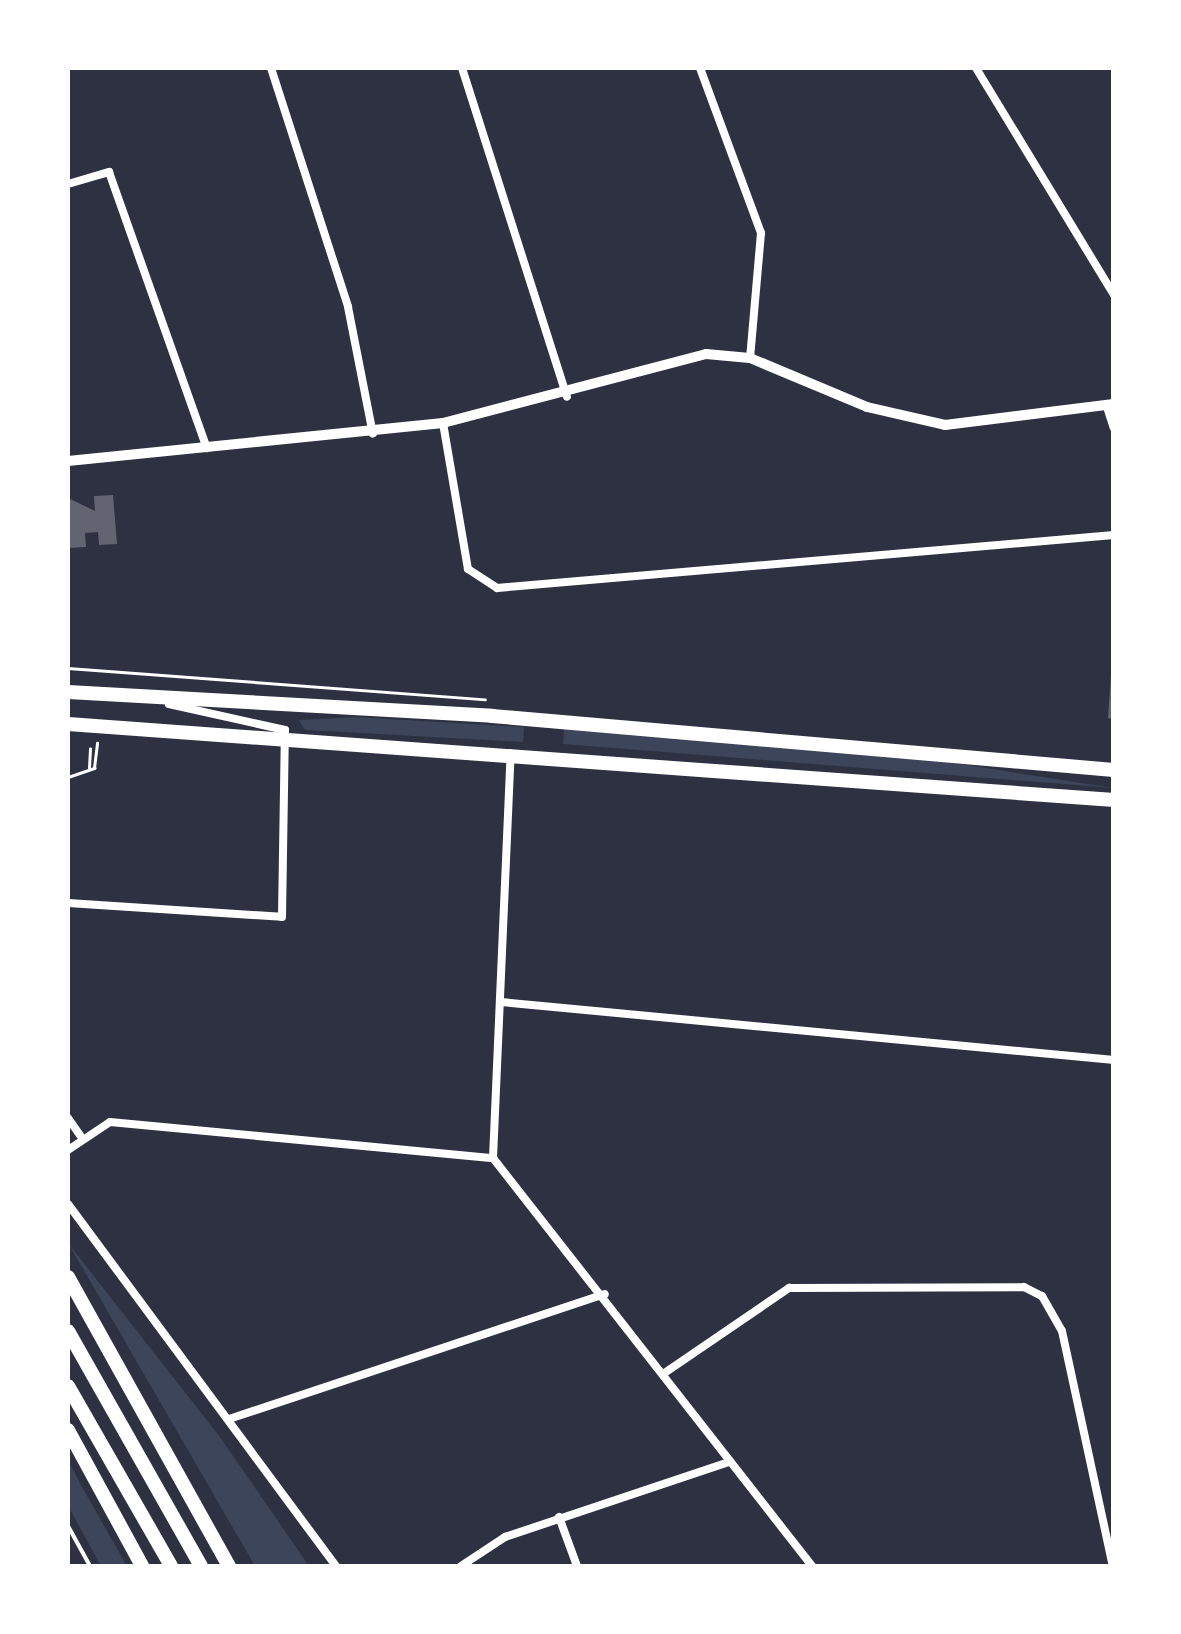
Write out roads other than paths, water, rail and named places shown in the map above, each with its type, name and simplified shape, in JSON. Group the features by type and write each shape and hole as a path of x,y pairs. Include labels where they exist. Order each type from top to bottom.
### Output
{"highway":[{"path":"68,692 155,702 492,716 1114,770"},
{"path":"68,724 289,740 511,750 1114,800"},
{"path":"68,1277 229,1566"},
{"path":"68,1331 201,1566"},
{"path":"68,1386 172,1566"},
{"path":"68,1430 142,1566"}],"street":[{"path":"271,68 348,307 373,434"},
{"path":"462,68 567,397"},
{"path":"700,68 761,233 750,358"},
{"path":"976,68 1114,295"},
{"path":"68,184 109,172 207,448"},
{"path":"68,462 373,434 444,423 567,397 683,358 750,358 867,407 945,426 1110,405 1114,428"},
{"path":"444,423 468,569 497,588 1114,535"},
{"path":"68,904 279,920 289,740 278,724 155,702"},
{"path":"511,750 493,1158 606,1294 726,1463 812,1566"},
{"path":"500,1002 1114,1060"},
{"path":"68,1118 80,1135"},
{"path":"68,1150 80,1135 125,1123 493,1158"},
{"path":"68,1204 336,1566"},
{"path":"663,1374 790,1288 1024,1286 1042,1296 1062,1330 1114,1566"},
{"path":"228,1419 606,1294"},
{"path":"461,1566 559,1517 726,1463"},
{"path":"559,1517 578,1566"}],"lane":[{"path":"68,1526 90,1566"}]}
